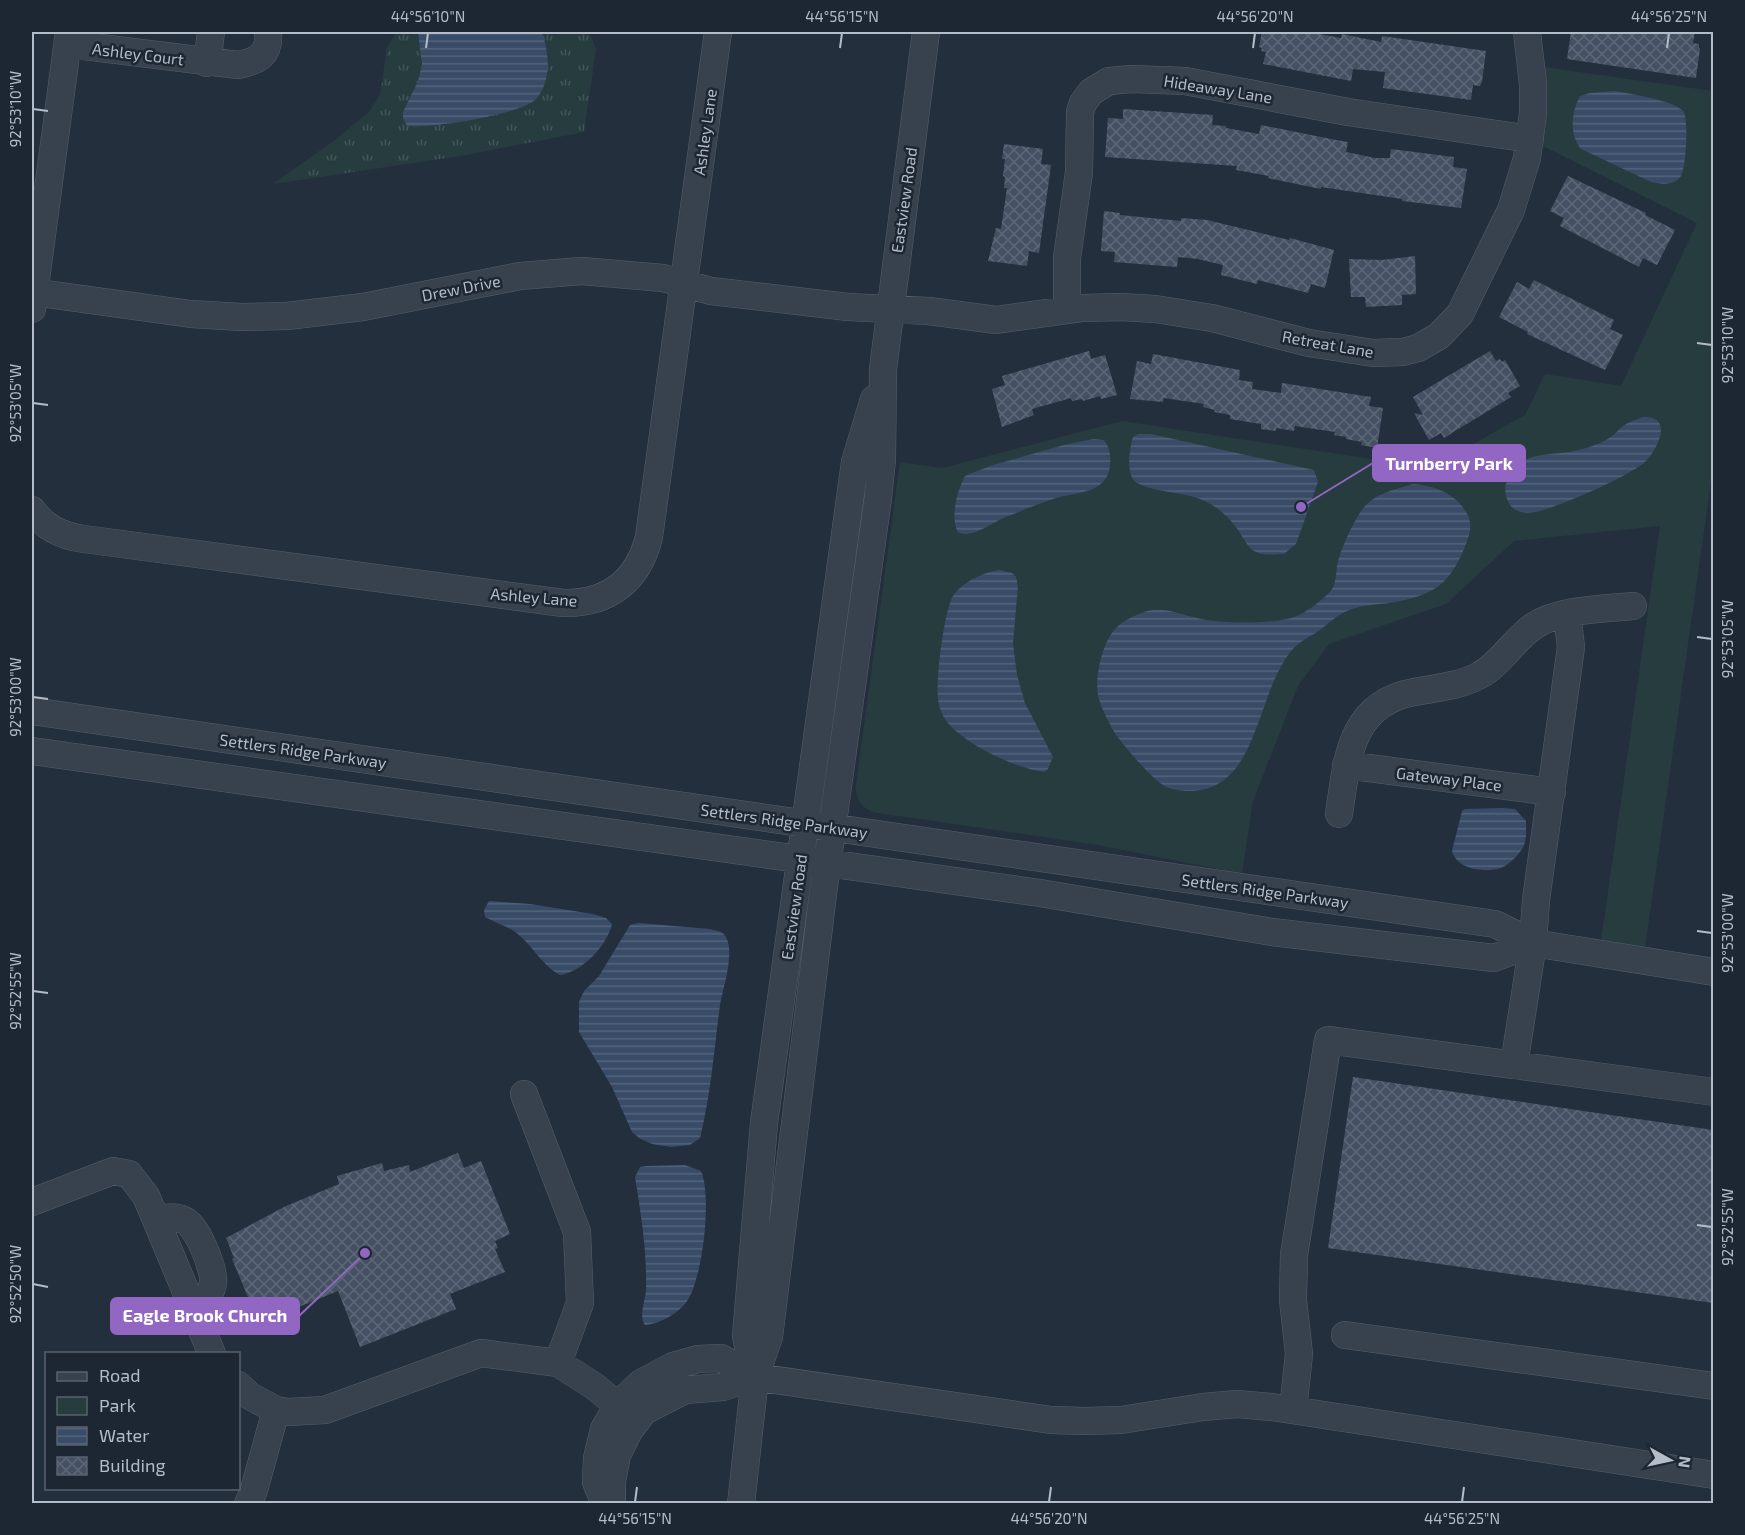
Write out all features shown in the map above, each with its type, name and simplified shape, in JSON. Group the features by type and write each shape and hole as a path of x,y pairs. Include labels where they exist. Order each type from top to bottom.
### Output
{"street":[{"name":"Ashley Court","path":"207,63 211,32"},
{"name":"Ashley Court","path":"69,38 207,63 238,65 255,62 264,53 269,42 268,32"},
{"name":"Ashley Lane","path":"32,510 43,523 68,537 563,603 578,603 604,596 617,588 637,568 645,553 649,537 718,32"},
{"name":"Eastview Road","path":"741,1503 754,1377 769,1337 827,864 881,469 883,369 926,32"},
{"name":"Retreat Lane","path":"890,309 929,310 996,320 1067,309 1121,307 1179,312 1212,318 1302,342 1373,353 1396,353 1418,348 1445,332 1465,307 1512,210 1524,171 1530,139 1533,84 1527,32"},
{"path":"32,298 69,38"},
{"name":"Hideaway Lane","path":"1067,309 1067,264 1079,172 1080,112 1091,92 1105,82 1132,79 1195,82 1348,112 1530,139"},
{"name":"Drew Drive","path":"32,298 191,314 241,317 287,316 363,307 520,276 582,271 663,278 711,291 734,294 848,307 890,309"},
{"name":"Eastview Road","path":"754,1377 746,1336 763,1135 855,462 883,369"},
{"path":"1338,814 1346,765 1356,732 1365,718 1378,707 1405,693 1468,681 1483,674 1534,626 1546,619 1567,614 1633,606"},
{"path":"1514,1065 1533,943 1536,900 1571,647 1567,614"},
{"name":"Settlers Ridge Parkway","path":"32,711 1495,924 1533,943 1713,972"},
{"path":"32,751 1040,893 1272,932 1494,958 1533,943"},
{"name":"Gateway Place","path":"1346,765 1552,792"},
{"path":"1293,1410 1299,1354 1293,1300 1294,1255 1328,1040 1713,1092"},
{"path":"524,1094 577,1232 580,1304 558,1363"},
{"path":"32,1202 113,1171 129,1174 146,1196 212,1352"},
{"path":"1345,1335 1713,1386"},
{"path":"240,1386 250,1396 276,1410 288,1412 325,1410 481,1353 558,1363 594,1386 627,1413"},
{"path":"612,1503 612,1481 617,1455 628,1431 627,1413 641,1383 660,1371 686,1362 721,1358 754,1377 1051,1420 1121,1420 1237,1404 1293,1410 1713,1475"},
{"path":"248,1503 254,1490 276,1410"},
{"path":"605,1503 596,1482 597,1458 604,1429 627,1413"}],"green space":[{"path":"396,32 589,32 596,49 584,132 460,156 273,184 335,140 369,112 380,95 387,48"},
{"path":"1544,67 1713,91 1713,468 1645,948 1601,941 1660,526 1514,541 1446,604 1329,644 1298,686 1253,801 1242,874 1098,845 872,812 864,807 858,799 856,784 900,462 942,468 1122,421 1430,468 1525,415 1545,374 1621,386 1697,223 1541,145"}],"water":[{"path":"418,32 542,32 548,66 542,91 529,104 496,115 455,123 407,126 403,112 418,81 422,64"},
{"path":"1615,91 1661,101 1683,111 1686,123 1685,153 1683,171 1678,179 1667,184 1651,182 1581,149 1573,130 1575,109 1580,96"},
{"path":"1643,417 1658,421 1661,433 1652,454 1627,474 1560,504 1532,513 1515,510 1510,505 1505,489 1515,466 1541,455 1570,452 1593,446 1609,438 1626,424"},
{"path":"1138,434 1151,434 1314,470 1318,482 1296,544 1284,554 1259,553 1248,546 1228,518 1209,503 1194,497 1149,488 1137,482 1131,475 1129,458 1133,437"},
{"path":"1094,439 1104,440 1109,449 1110,459 1108,475 1097,487 1038,504 970,534 958,532 955,504 965,476 990,466"},
{"path":"1413,484 1445,492 1461,505 1469,519 1470,528 1466,544 1446,579 1438,587 1417,597 1362,606 1347,611 1297,645 1283,663 1244,756 1230,775 1211,787 1186,791 1169,788 1155,779 1117,736 1099,699 1097,687 1103,651 1116,628 1126,620 1151,610 1233,622 1278,621 1299,615 1332,589 1341,551 1363,508 1378,496"},
{"path":"1000,570 1012,573 1016,577 1018,586 1013,643 1017,675 1025,703 1053,757 1048,769 1044,772 1019,766 978,747 955,731 942,714 939,705 941,649 946,617 953,596 974,578"},
{"path":"1515,809 1526,821 1525,842 1518,855 1501,868 1480,870 1465,866 1452,851 1462,811"},
{"path":"489,901 530,904 593,914 606,918 612,924 605,941 592,957 577,969 560,975 548,967 515,932 485,917 484,910"},
{"path":"639,923 710,929 723,933 728,944 728,971 720,1005 704,1121 700,1138 690,1145 671,1147 652,1144 632,1132 612,1087 579,1032 579,1002 584,991 599,976 630,925"},
{"path":"685,1165 701,1171 704,1183 706,1215 699,1269 687,1302 677,1312 645,1325 642,1312 646,1289 646,1261 635,1177 640,1167"}],"building":[{"path":"1262,32 1308,32 1341,38 1342,34 1381,42 1382,36 1486,51 1482,82 1480,86 1473,85 1471,100 1383,88 1385,72 1353,69 1351,81 1263,64 1266,52 1261,51 1262,48 1259,47"},
{"path":"1571,32 1695,32 1693,43 1699,44 1700,48 1696,78 1567,59"},
{"path":"1123,109 1213,115 1212,125 1259,134 1261,125 1348,142 1346,152 1375,158 1390,158 1391,149 1454,157 1453,167 1467,169 1461,208 1402,201 1402,199 1321,187 1321,189 1236,170 1237,166 1105,157 1108,118 1123,119"},
{"path":"1004,144 1043,149 1041,164 1051,165 1039,253 1029,251 1027,266 988,261 996,228 1001,229 1007,188 1004,188 1005,177 1003,176"},
{"path":"1568,176 1646,213 1645,215 1675,230 1657,265 1643,258 1639,267 1560,226 1564,218 1550,211"},
{"path":"1104,211 1120,213 1120,215 1181,221 1181,218 1207,220 1334,250 1325,288 1311,284 1308,293 1258,280 1257,284 1221,275 1223,265 1198,259 1178,257 1177,267 1114,262 1115,252 1101,251"},
{"path":"1415,256 1416,294 1402,295 1402,305 1366,307 1365,297 1351,297 1349,259 1382,260"},
{"path":"1534,280 1614,320 1610,329 1623,335 1605,370 1527,334 1528,332 1499,317 1517,282 1529,289"},
{"path":"1089,351 1091,359 1105,355 1117,395 1101,399 1100,396 1083,401 1082,399 1072,401 1071,398 1032,409 1034,415 1002,427 992,389 1005,385 1002,376"},
{"path":"1490,351 1496,361 1505,360 1520,386 1508,393 1511,397 1444,438 1441,433 1429,440 1414,413 1423,415 1413,397"},
{"path":"1153,354 1240,370 1239,380 1253,382 1252,389 1281,393 1282,383 1371,397 1369,406 1383,408 1377,448 1334,435 1335,432 1295,426 1294,431 1276,428 1276,431 1261,429 1261,424 1230,419 1230,415 1214,412 1215,410 1203,407 1204,404 1164,398 1163,402 1130,399 1137,361 1151,364"},
{"path":"1353,1077 1713,1130 1713,1303 1328,1248"},
{"path":"458,1153 464,1168 481,1161 510,1234 495,1241 498,1248 495,1249 505,1272 450,1294 456,1309 360,1347 338,1291 259,1323 232,1259 234,1258 226,1238 286,1206 339,1184 337,1176 382,1163 384,1171 409,1165 410,1172"}],"place":[{"name":"Turnberry Park","path":"1301,507"},
{"name":"Eagle Brook Church","path":"365,1253"}]}
